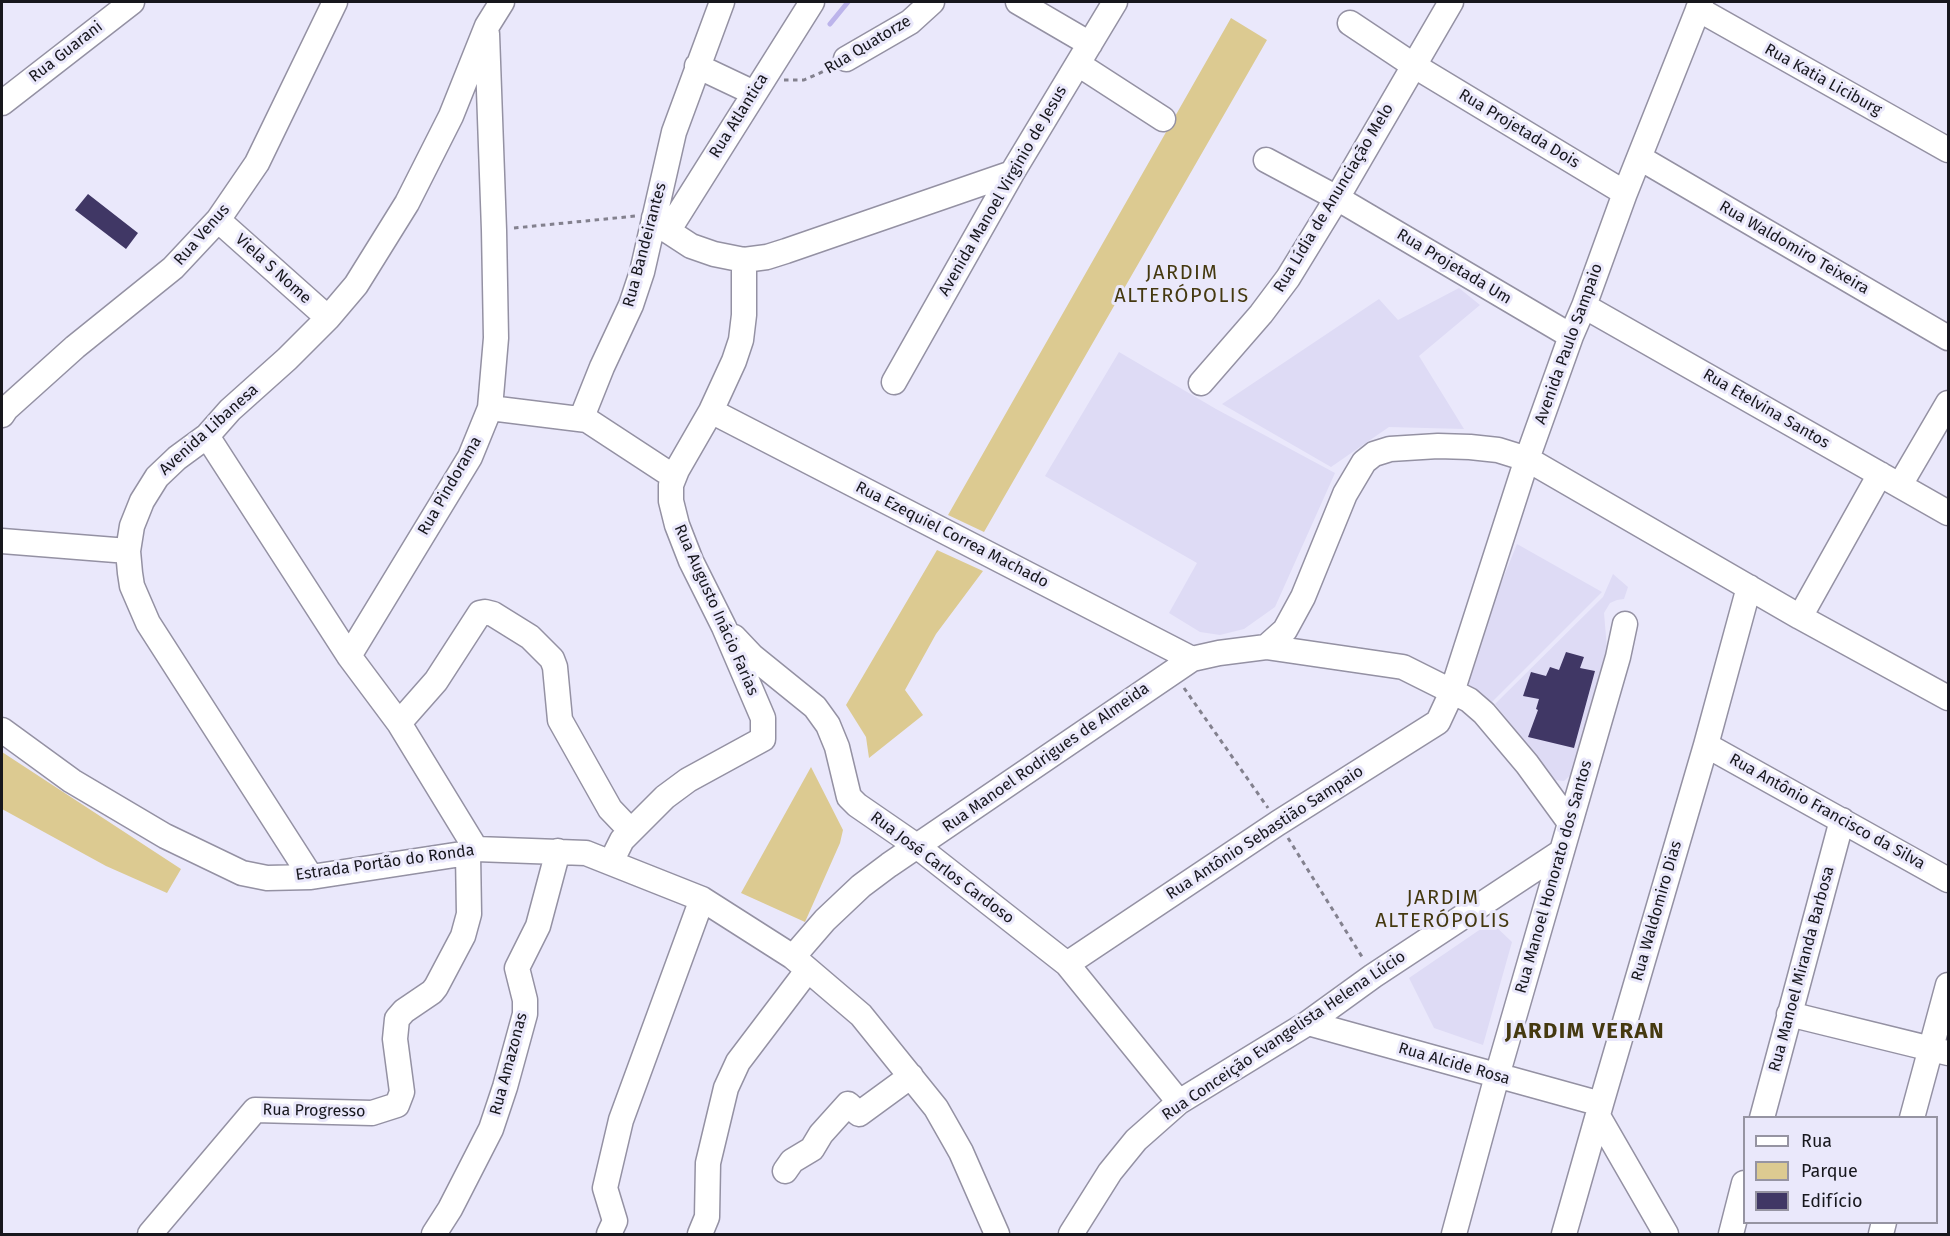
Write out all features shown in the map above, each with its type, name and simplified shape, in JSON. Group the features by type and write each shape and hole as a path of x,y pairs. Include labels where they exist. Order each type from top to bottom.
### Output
{"street":[{"name":"Rua Guarani","path":"2,103 132,2"},
{"name":"Rua Venus","path":"2,415 6,408 75,347 173,268 218,220 256,163 335,2"},
{"name":"Rua Pindorama","path":"349,656 470,457 490,408 496,338 487,26 483,2"},
{"name":"Avenida Libanesa","path":"311,877 148,623 132,586 128,551 132,526 142,501 157,477 177,458 207,436 230,410 288,359 356,285 407,202 451,116 487,26 502,2"},
{"name":"Rua Bandeirantes","path":"586,420 584,412 631,305 661,224 674,132 722,2"},
{"name":"Rua Atlantica","path":"661,224 813,2"},
{"name":"Rua Quatorze","path":"846,59 910,22 932,2"},
{"path":"1018,2 1163,118"},
{"name":"Avenida Manoel Virginio de Jesus","path":"894,382 1012,172 1115,2"},
{"name":"Rua Lídia de Anunciação Melo","path":"1201,383 1262,314 1287,278 1337,198 1451,2"},
{"name":"Rua Katia Liciburg","path":"1699,5 1948,150"},
{"name":"Avenida Paulo Sampaio","path":"1452,692 1527,459 1571,336 1699,5"},
{"name":"Rua Projetada Dois","path":"1350,23 1413,65 1625,193"},
{"path":"697,66 759,84"},
{"name":"Rua Waldomiro Teixeira","path":"1640,158 1948,338"},
{"name":"Rua Projetada Um","path":"1266,160 1337,198 1571,336"},
{"path":"661,224 690,246 714,254 744,260 766,257 1012,172"},
{"name":"Viela S Nome","path":"218,220 328,318"},
{"name":"Rua Augusto Inácio Farias","path":"611,862 622,840 664,797 688,780 763,739 763,718 724,627 691,561 677,525 671,501 671,485 674,477 711,411 741,340 744,315 744,260"},
{"name":"Rua Etelvina Santos","path":"1584,306 1948,513"},
{"path":"1800,617 1890,479 1948,403"},
{"path":"490,408 586,420 674,477"},
{"name":"Rua Ezequiel Correa Machado","path":"711,411 1192,659"},
{"path":"207,436 349,656 399,723 472,851"},
{"path":"1266,647 1286,630 1303,597 1355,474 1364,462 1374,454 1390,449 1470,447 1498,450 1527,459 1800,617 1948,698"},
{"path":"2,541 128,551"},
{"name":"Rua Waldomiro Dias","path":"1564,1234 1706,745 1749,586"},
{"path":"399,723 436,681 480,613 493,614 530,637 552,659 555,667 560,720 610,809 631,831"},
{"name":"Rua Manoel Honorato dos Santos","path":"1454,1234 1497,1076 1618,657 1625,624"},
{"name":"Rua José Carlos Cardoso","path":"724,627 752,656 815,707 828,725 837,747 849,797 857,805 918,846 1067,964 1179,1102"},
{"name":"Rua Manoel Rodrigues de Almeida","path":"700,1234 707,1216 708,1162 726,1088 738,1062 825,920 861,886 1192,659 1266,647 1403,667 1469,700 1495,725 1570,823"},
{"name":"Rua Antônio Sebastião Sampaio","path":"1067,964 1278,823 1438,722 1452,692"},
{"name":"Estrada Portão do Ronda","path":"2,730 72,781 165,836 243,873 267,878 311,877 472,851 558,851 586,853 702,899 800,964 861,1015 936,1107 961,1152 997,1234"},
{"name":"Rua Antônio Francisco da Silva","path":"1706,745 1948,880"},
{"name":"Rua Manoel Miranda Barbosa","path":"1763,1116 1842,820"},
{"name":"Rua Progresso","path":"150,1234 255,1110 372,1113 397,1105 402,1092 395,1039 397,1019 436,987 463,936 469,914 472,851"},
{"name":"Rua Amazonas","path":"434,1234 450,1209 491,1129 505,1087 525,1014 525,1000 517,968 538,926 558,851"},
{"name":"Rua Conceição Evangelista Helena Lúcio","path":"1071,1234 1117,1164 1151,1125 1179,1102 1308,1023 1374,976 1561,852"},
{"path":"609,1234 615,1221 605,1188 621,1120 702,899"},
{"path":"1913,1116 1940,1051 1948,985"},
{"path":"1789,1014 1940,1051"},
{"name":"Rua Alcide Rosa","path":"1308,1023 1497,1076 1599,1110"},
{"path":"785,1171 792,1161 812,1149 821,1134 848,1104 859,1114 911,1076"},
{"path":"1599,1110 1666,1234"},
{"path":"1731,1234 1743,1187"}],"path":[{"name":"Rua Quatorze","path":"759,84 804,80 823,73 846,59"},
{"path":"494,230 638,216 661,224"}],"shaded area":[{"path":"1459,288 1480,305 1419,356 1464,429 1389,427 1331,467 1222,404 1379,299 1398,320"},
{"path":"1119,352 1216,409 1335,473 1275,607 1244,629 1220,635 1200,632 1169,613 1197,563 1045,476"},
{"path":"1517,544 1602,592 1490,704 1462,680"},
{"path":"1613,574 1628,587 1624,599 1610,603 1604,613 1607,649 1573,773 1564,781 1554,780 1495,704 1603,597"},
{"path":"1491,922 1512,942 1483,1045 1434,1028 1409,978"}],"green space":[{"path":"1231,18 1267,40 984,532 948,515"},
{"path":"937,550 983,571 936,634 905,690 923,715 869,758 866,737 846,705"},
{"path":"2,752 181,869 167,893 106,866 2,809"},
{"path":"811,767 843,830 840,843 805,922 741,893"}],"building":[{"path":"88,194 138,233 126,249 75,210"},
{"path":"1566,652 1584,657 1580,668 1595,671 1574,748 1528,737 1538,710 1536,709 1539,699 1523,696 1531,672 1546,676 1550,667 1559,670"}],"waterway":[{"path":"830,24 848,2"}],"district":[{"name":"JARDIM ALTERÓPOLIS","path":"1182,284"},
{"name":"JARDIM ALTERÓPOLIS","path":"1443,910"},
{"name":"JARDIM VERAN","path":"1585,1032"}]}
